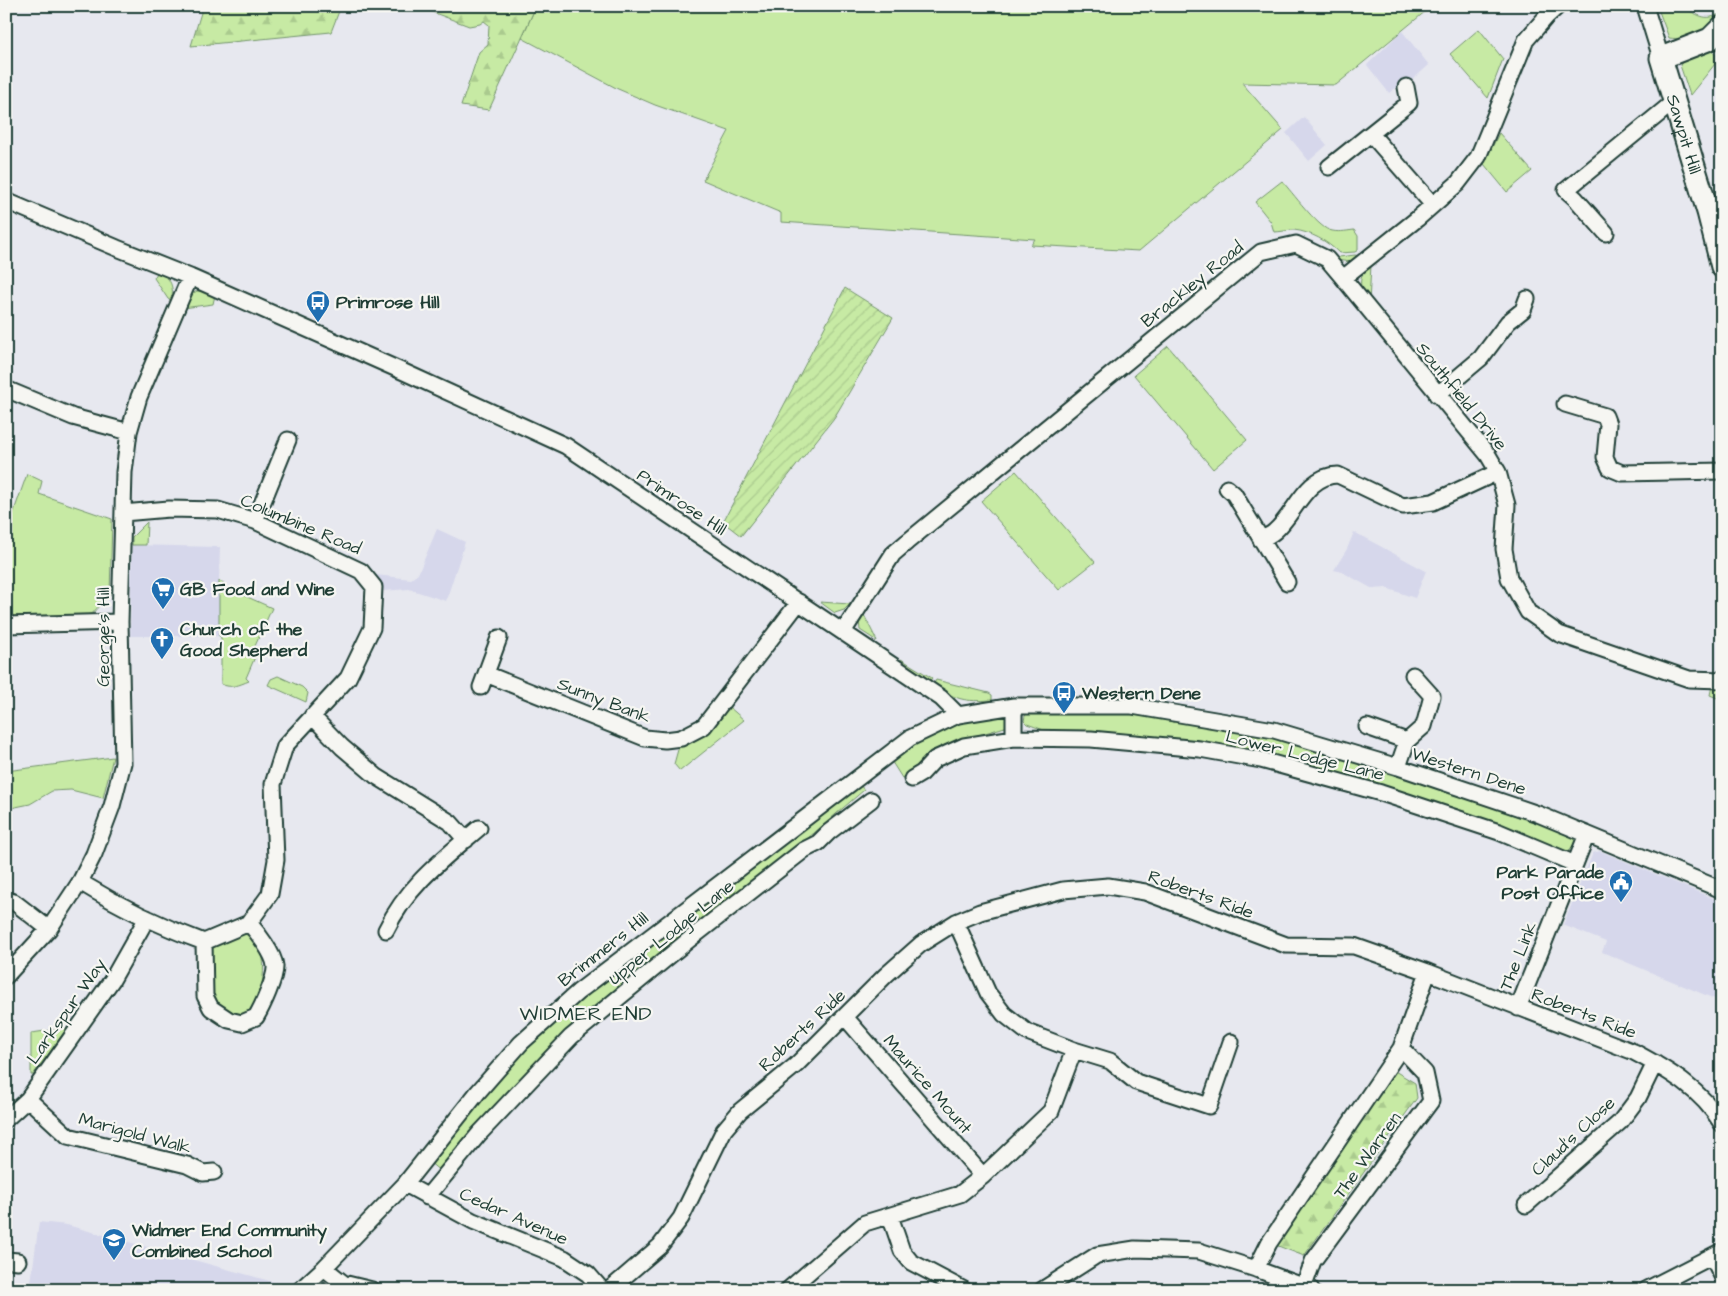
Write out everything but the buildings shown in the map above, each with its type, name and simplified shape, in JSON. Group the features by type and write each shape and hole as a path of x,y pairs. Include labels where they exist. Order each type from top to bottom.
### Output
{"street":[{"path":"1343,278 1433,206 1458,183 1478,157 1526,40 1558,6"},
{"path":"1645,6 1662,58 1710,39 1722,27"},
{"name":"Sawpit Hill","path":"1662,58 1719,246 1722,267"},
{"path":"1328,167 1409,103 1406,87"},
{"path":"1606,233 1566,190 1676,100"},
{"path":"1371,134 1433,206"},
{"name":"Primrose Hill","path":"6,202 190,277 397,368 566,446 941,698 958,715"},
{"name":"Brackley Road","path":"843,632 893,554 1261,252 1296,244 1327,259 1343,278"},
{"name":"George's Hill","path":"6,976 49,929 80,882 94,854 112,806 123,763 120,622 124,472 129,432 139,398 190,277"},
{"name":"Southfield Drive","path":"1343,278 1488,455 1498,472 1508,505 1504,549 1509,578 1528,612 1559,634 1689,679 1722,680"},
{"path":"1438,395 1481,358 1508,322 1523,310 1527,299"},
{"path":"6,389 73,417 129,432"},
{"path":"1566,404 1604,416 1608,424 1605,457 1610,468 1622,473 1722,471"},
{"path":"255,521 288,440"},
{"path":"1261,540 1275,532 1312,485 1329,475 1338,476 1403,506 1433,502 1498,472"},
{"path":"1227,488 1234,494 1287,582"},
{"name":"Columbine Road","path":"124,513 169,510 218,510 255,521 361,571 374,587 372,628 348,678 285,746 273,784 276,860 270,894 249,923"},
{"name":"Sunny Bank","path":"499,638 484,681 645,738 665,740 681,738 704,726 799,602"},
{"path":"6,624 120,622"},
{"path":"1398,768 1407,741 1424,726 1432,696 1413,675"},
{"path":"1014,706 1014,738"},
{"name":"Western Dene","path":"958,715 1014,706 1132,706 1274,730 1538,814 1722,890"},
{"name":"Brimmers Hill","path":"300,1290 324,1268 405,1184 478,1092 521,1043 578,992 910,738 958,715"},
{"path":"312,716 342,747 376,776 450,822 466,840"},
{"path":"1367,727 1407,741"},
{"name":"Lower Lodge Lane","path":"912,779 922,773 935,759 964,746 1014,738 1091,739 1200,749 1261,760 1380,793 1500,832 1575,864"},
{"name":"Upper Lodge Lane","path":"427,1197 479,1134 571,1037 690,939 804,850 818,843 829,832 871,800"},
{"path":"386,930 395,911 415,885 479,828"},
{"name":"The Link","path":"1518,1008 1587,834"},
{"path":"80,882 109,900 173,931 204,942 249,923 262,937 275,967 268,996 256,1017 242,1023 229,1020 211,1008 205,996 204,942"},
{"name":"Roberts Ride","path":"609,1290 660,1246 681,1218 724,1130 740,1111 796,1065 886,974 921,944 956,922 980,912 1063,890 1108,886 1145,892 1286,945 1354,946 1428,972 1634,1052 1685,1082 1717,1116 1722,1124"},
{"path":"6,900 14,902 49,929"},
{"name":"Larkspur Way","path":"6,1118 28,1099 112,980 147,918"},
{"path":"956,922 988,993 1004,1014 1027,1032 1110,1061 1136,1082 1207,1111 1231,1042"},
{"name":"The Warren","path":"1256,1269 1269,1243 1401,1048 1428,972"},
{"name":"Maurice Mount","path":"845,1017 983,1176"},
{"name":"The Warren","path":"1309,1288 1313,1261 1431,1101 1425,1073 1401,1048"},
{"path":"788,1290 865,1223 960,1194 983,1176 1051,1111 1074,1050"},
{"name":"Claud's Close","path":"1526,1205 1620,1122 1638,1098 1655,1063"},
{"name":"Marigold Walk","path":"28,1099 68,1136 187,1165 203,1173 214,1172"},
{"name":"Cedar Avenue","path":"405,1184 473,1221 564,1258 588,1274 602,1290"},
{"path":"890,1216 902,1251 911,1262 964,1290"},
{"path":"1042,1290 1097,1255 1135,1249 1199,1252 1256,1269 1309,1288"},
{"path":"1646,1290 1717,1254 1722,1276"},
{"path":"324,1268 343,1282 372,1290"}],"shaded area":[{"path":"1402,31 1429,65 1411,81 1408,78 1389,93 1367,65"},
{"path":"1304,117 1327,145 1309,161 1286,133"},
{"path":"437,529 465,542 446,601 409,589 382,591 376,575 411,579 418,574"},
{"path":"1354,532 1426,571 1415,598 1386,588 1373,589 1342,572 1334,570 1347,549"},
{"path":"132,545 220,547 219,636 130,636"},
{"path":"1600,851 1722,902 1722,1006 1715,999 1602,952 1606,942 1563,925 1593,853"},
{"name":"Widmer End Community Combined School","path":"39,1222 67,1225 288,1286 285,1290 30,1290"}],"green space":[{"path":"203,6 341,6 331,32 191,46"},
{"path":"416,6 536,6 489,110 461,106 479,52 488,44 489,25 484,21 480,24 469,26"},
{"path":"536,6 1432,6 1336,85 1242,83 1283,130 1139,251 1031,245 1035,239 781,222 781,213 703,180 729,131 655,105 618,89 522,38"},
{"path":"1657,6 1681,7 1706,17 1722,12 1722,17 1697,34 1683,38 1669,38"},
{"path":"1479,29 1503,59 1488,98 1450,54"},
{"path":"1706,47 1715,54 1715,64 1690,95 1680,65 1687,57"},
{"path":"1499,133 1532,171 1507,192 1484,164"},
{"path":"1282,181 1311,216 1324,227 1329,230 1342,232 1354,230 1358,236 1358,250 1355,252 1339,253 1324,241 1307,233 1294,230 1274,232 1271,222 1255,202"},
{"path":"1359,256 1351,262 1336,260 1339,257"},
{"path":"1371,264 1369,304 1361,288 1361,279"},
{"path":"159,270 171,283 171,301 154,278"},
{"path":"845,288 893,318 834,418 741,536 723,522"},
{"path":"197,291 205,291 215,295 213,304 183,308 188,296"},
{"path":"1168,346 1247,440 1213,469 1134,375"},
{"path":"1016,471 1095,562 1059,590 981,501"},
{"path":"27,474 42,481 39,494 112,519 110,594 90,616 6,616 6,534"},
{"path":"147,522 146,545 132,545 132,537"},
{"path":"219,581 224,583 223,586 272,608 251,655 255,657 246,678 249,681 235,686 221,684"},
{"path":"820,602 850,604 844,610 835,613"},
{"path":"862,611 877,641 860,630 859,621"},
{"path":"901,659 932,678 929,682 899,663"},
{"path":"278,676 302,687 308,693 306,702 268,685 271,679"},
{"path":"936,680 989,693 992,695 992,700 974,701 955,697 933,685"},
{"path":"1712,686 1722,687 1722,700 1710,695"},
{"path":"728,706 744,720 680,771 674,764 679,746 697,737"},
{"path":"1029,711 1088,711 1159,717 1265,733 1488,804 1561,830 1572,836 1576,841 1569,851 1562,853 1185,741 1130,735 1044,730 1027,724 1024,721"},
{"path":"1004,714 1007,720 1005,727 949,744 902,778 890,759 920,740 960,722"},
{"path":"113,757 103,798 71,790 52,791 30,804 6,809 6,771"},
{"path":"860,785 864,790 803,843 648,962 581,1019 508,1092 440,1171 429,1162 491,1082 552,1019"},
{"path":"237,933 252,937 261,949 263,958 262,985 257,1000 248,1014 243,1015 232,1014 217,1007 212,998 210,985 214,943"},
{"path":"67,1028 33,1075 31,1075 31,1033"},
{"path":"1393,1070 1415,1083 1417,1098 1304,1256 1273,1244"}],"place":[{"name":"Primrose Hill","path":"318,323"},
{"name":"GB Food and Wine","path":"163,610"},
{"name":"Church of the Good Shepherd","path":"162,660"},
{"name":"Western Dene","path":"1064,714"},
{"name":"Park Parade Post Office","path":"1621,903"},
{"name":"Widmer End Community Combined School","path":"114,1261"}],"district":[{"name":"WIDMER END","path":"586,1013"}]}
